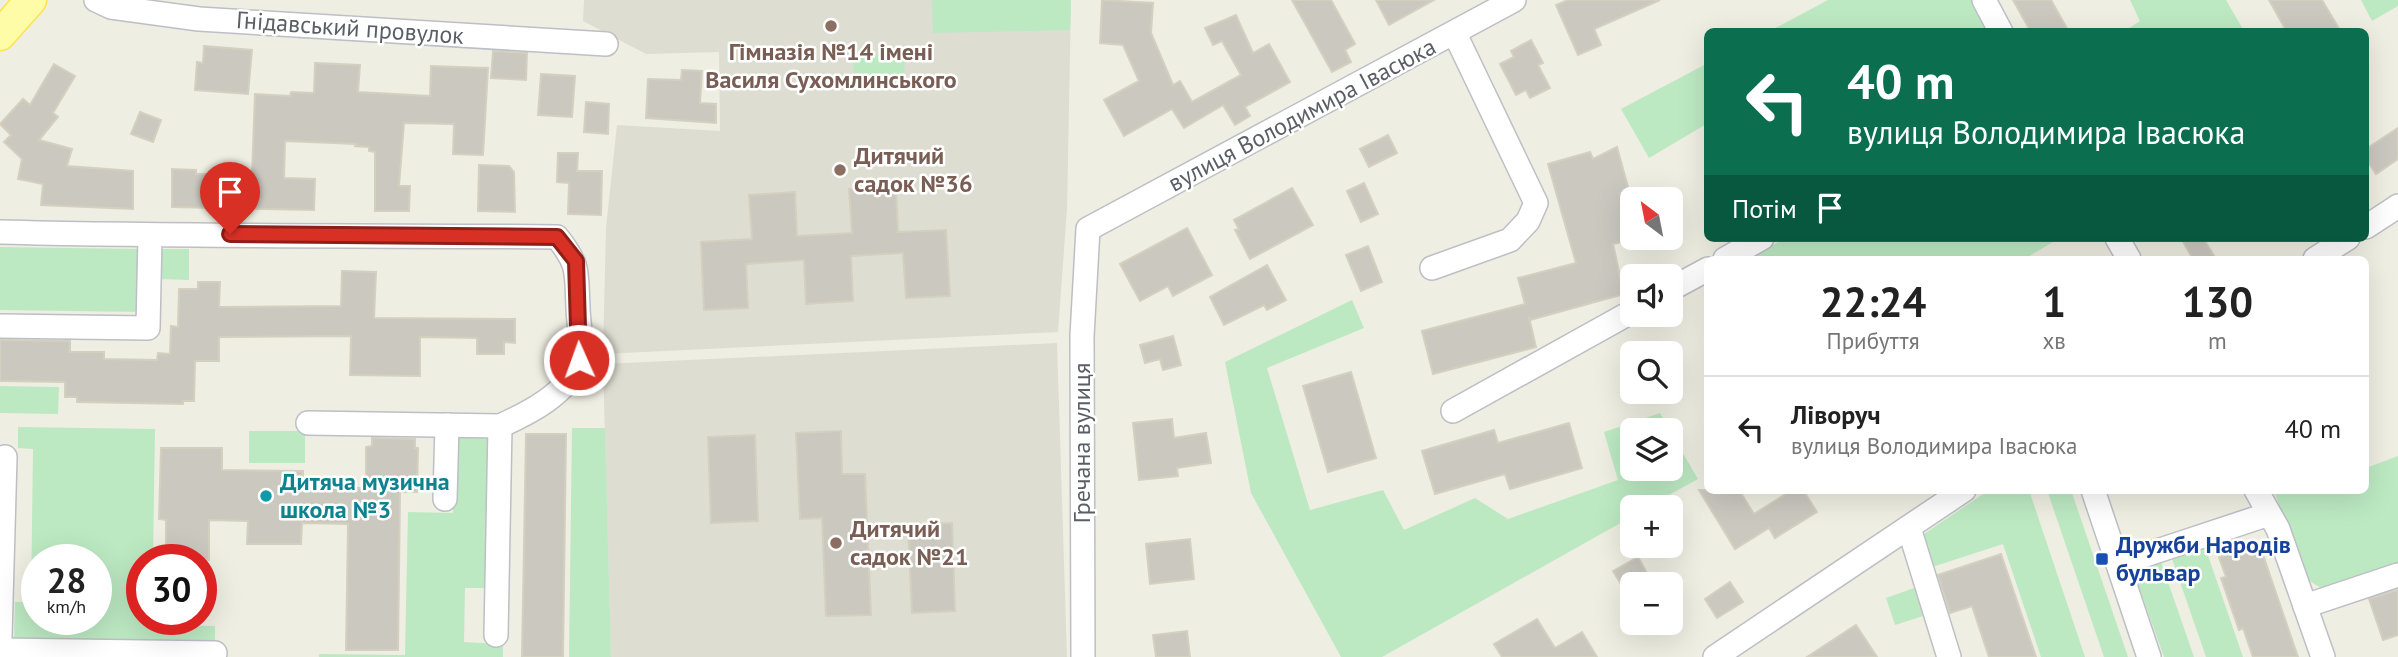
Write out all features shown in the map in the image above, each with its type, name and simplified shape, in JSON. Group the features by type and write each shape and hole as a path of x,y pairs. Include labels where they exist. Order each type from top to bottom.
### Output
{"main road":[{"path":"0,35 31,0"}],"street":[{"name":"Гнідавський провулок","path":"96,0 111,7 199,19 607,44"},
{"name":"вулиця Володимира Івасюка","path":"1088,229 1514,0"},
{"path":"1983,0 1999,28"},
{"path":"1432,268 1510,240 1528,221 1536,203 1455,34"},
{"path":"2369,224 2398,206"},
{"name":"Гречана вулиця","path":"1083,657 1082,336 1088,229"},
{"path":"0,232 150,236 243,234 557,237 576,261 579,360 566,382 551,397 527,413 500,426 308,423"},
{"path":"0,326 148,328 150,236"},
{"path":"1730,256 1755,242"},
{"path":"2320,256 2342,242"},
{"path":"1683,283 1704,271"},
{"path":"1453,411 1620,318"},
{"path":"446,499 447,425"},
{"path":"496,635 500,426"},
{"path":"0,637 5,457"},
{"path":"1715,657 1958,494"},
{"path":"2094,494 2149,657"},
{"path":"2258,494 2278,529 2323,657"},
{"path":"2118,564 2269,514"},
{"path":"1909,528 1949,657"},
{"path":"2305,606 2398,576"},
{"path":"0,650 215,653"}],"shaded area":[{"name":"Дитячий садок №36","path":"584,0 1071,0 1067,209 1058,332 603,354 606,228 617,125 720,131 719,52 646,54 583,21"},
{"name":"Дитячий садок №21","path":"1057,343 1067,657 611,657 603,364"}],"green space":[{"path":"932,0 1071,0 1070,30 933,33"},
{"path":"1828,0 1974,0 1990,28 1776,28"},
{"path":"2130,0 2226,0 2242,28 2130,28 2140,21"},
{"path":"2361,0 2398,0 2398,6 2372,21"},
{"path":"904,54 905,84 854,85 853,55"},
{"path":"1704,65 1704,125 1649,158 1621,109"},
{"path":"1778,242 2053,242 2029,256 1754,256"},
{"path":"0,247 142,249 141,312 0,310"},
{"path":"160,249 189,249 189,280 160,279"},
{"path":"1352,300 1364,328 1267,368 1310,510 1383,490 1404,530 1475,498 1508,519 1618,480 1604,432 1620,427 1620,481 1683,481 1683,453 1698,479 1669,495 1620,495 1620,523 1382,657 1341,657 1251,493 1225,362"},
{"path":"0,386 59,387 58,414 0,413"},
{"path":"1660,413 1663,418 1645,418"},
{"path":"18,427 155,429 153,544 126,544 126,635 215,635 215,644 14,641 15,602 21,602 21,635 112,635 112,544 32,544 33,449 18,448"},
{"path":"572,428 605,428 611,657 569,657"},
{"path":"249,431 305,431 305,463 249,463"},
{"path":"454,435 491,435 489,588 465,588 464,642 503,644 503,657 319,657 319,654 405,655 408,512 453,513"},
{"path":"2398,456 2398,563 2321,588 2308,580 2275,494 2369,494 2369,467"},
{"path":"1983,494 2030,494 2085,657 2041,657 2003,544 1929,568 1918,538"},
{"path":"2048,494 2072,494 2128,657 2104,657"},
{"path":"2204,544 2243,657 2206,657 2171,556"},
{"path":"2160,559 2194,657 2164,657 2135,576 2147,564"},
{"path":"1914,588 1923,616 1895,625 1886,598"}],"building":[{"path":"1102,0 1153,3 1151,33 1173,85 1180,81 1192,102 1241,75 1222,41 1213,45 1205,28 1236,15 1253,53 1269,44 1290,82 1245,107 1250,116 1235,125 1223,105 1184,128 1172,109 1124,136 1104,100 1139,81 1123,45 1100,43"},
{"path":"1292,0 1331,0 1355,44 1345,50 1351,62 1332,72"},
{"path":"1376,0 1434,0 1389,25"},
{"path":"1568,0 1660,0 1594,29 1601,45 1578,55 1556,5"},
{"path":"2013,0 2051,0 2067,28 2029,28"},
{"path":"2269,0 2322,0 2339,28 2285,28"},
{"path":"1531,40 1543,63 1538,65 1550,88 1530,98 1526,90 1516,95 1500,64 1514,57 1511,51"},
{"path":"204,46 252,50 248,94 195,90 197,62 203,63"},
{"path":"493,51 527,53 526,80 491,78"},
{"path":"315,63 360,65 358,92 430,96 431,66 488,68 483,155 453,154 454,124 404,123 399,186 410,186 409,211 375,211 375,152 369,151 369,147 285,141 284,178 315,179 314,210 172,207 172,169 196,170 196,174 252,174 255,94 290,96 291,92 314,93"},
{"path":"54,64 75,76 53,113 58,117 39,140 72,149 67,166 133,171 133,209 41,205 43,184 18,179 22,159 4,142 11,135 0,124 23,99 30,105"},
{"path":"682,70 702,71 700,103 716,104 716,123 646,118 648,79 681,80"},
{"path":"541,74 575,76 572,117 538,115"},
{"path":"586,102 609,104 608,134 584,132"},
{"path":"140,112 161,120 153,142 131,134"},
{"path":"2398,128 2398,159 2376,174 2369,164 2369,147"},
{"path":"1388,135 1397,153 1369,167 1360,149"},
{"path":"1617,147 1628,187 1620,187 1620,243 1613,244 1620,276 1620,295 1530,320 1529,317 1536,347 1433,374 1422,331 1525,304 1518,278 1576,263 1548,164 1590,152 1593,159"},
{"path":"558,153 578,153 577,171 602,171 601,215 568,214 569,183 557,182"},
{"path":"479,165 509,166 514,172 515,212 478,211"},
{"path":"1364,183 1378,214 1361,222 1347,191"},
{"path":"896,187 898,232 946,230 950,296 906,298 903,253 851,256 853,301 806,304 804,260 746,264 748,308 704,310 701,242 752,239 749,195 795,192 797,236 852,233 849,189"},
{"path":"1292,188 1313,225 1250,259 1235,230 1239,229 1234,220"},
{"path":"1187,228 1212,275 1173,296 1168,286 1140,301 1120,264"},
{"path":"2183,242 2205,242 2214,256 2191,256"},
{"path":"1368,246 1382,282 1361,291 1346,255"},
{"path":"1267,265 1286,300 1267,310 1264,305 1224,325 1210,297"},
{"path":"342,271 376,272 374,318 515,319 515,343 504,342 504,354 477,354 477,338 420,337 420,376 350,375 351,336 219,337 219,361 195,361 194,401 183,401 183,404 77,402 77,397 65,397 65,382 0,381 0,340 70,341 70,352 104,352 104,359 157,360 158,353 170,354 171,326 178,327 179,289 198,289 198,282 220,282 219,307 341,306"},
{"path":"1173,336 1181,365 1163,370 1160,359 1145,363 1140,345"},
{"path":"1351,372 1376,458 1328,472 1303,386"},
{"path":"1172,419 1174,438 1206,433 1211,463 1177,468 1178,476 1139,480 1133,423"},
{"path":"1569,423 1582,468 1510,489 1505,474 1435,494 1422,451 1494,430 1498,443"},
{"path":"841,431 842,474 865,474 871,615 826,616 822,518 800,519 796,433"},
{"path":"526,434 566,434 563,657 522,657"},
{"path":"755,435 758,521 711,523 708,437"},
{"path":"372,438 415,439 415,448 418,448 417,492 400,492 398,650 346,650 348,524 302,523 301,544 247,544 248,521 209,520 209,544 166,544 166,520 159,519 161,448 222,448 222,470 303,471 303,488 366,488 366,447 372,446"},
{"path":"1699,490 1704,490 1704,494 1742,494 1754,514 1786,494 1806,494 1817,512 1775,538 1769,528 1735,549"},
{"path":"952,523 955,611 912,613 908,525"},
{"path":"1190,539 1194,579 1150,584 1146,544"},
{"path":"2259,543 2298,657 2253,657 2243,628 2239,630 2221,578 2226,577 2219,557"},
{"path":"2001,554 2036,657 1989,657 1972,606 1950,613 1938,575"},
{"path":"1639,558 1646,572 1620,572 1620,582 1613,571"},
{"path":"1730,582 1743,602 1717,618 1705,599"},
{"path":"2398,590 2398,635 2383,640 2369,599"},
{"path":"1537,619 1555,648 1582,632 1597,657 1502,657 1494,644"},
{"path":"1856,625 1877,657 1807,657"},
{"path":"1187,631 1190,657 1156,657 1153,635"}],"place":[{"name":"Гімназія №14 імені Василя Сухомлинського","path":"831,26"},
{"name":"Дитячий садок №36","path":"840,170"},
{"name":"Дитяча музична школа №3","path":"266,496"},
{"name":"Дитячий садок №21","path":"836,543"},
{"name":"Дружби Народів бульвар","path":"2102,559"}],"route":[{"path":"230,234 557,237 576,261 579,360"}]}
